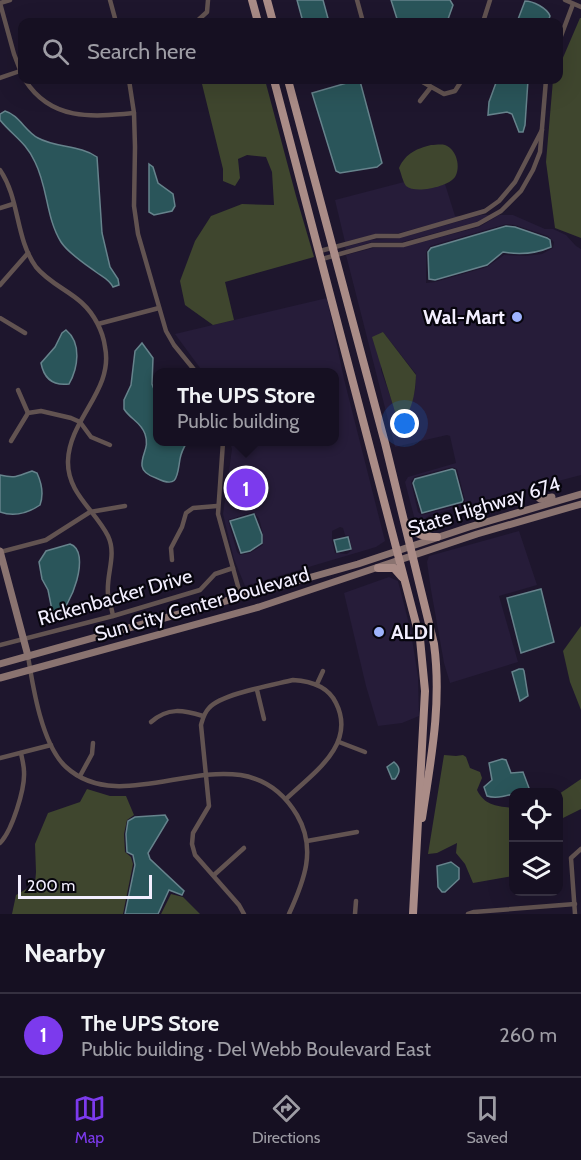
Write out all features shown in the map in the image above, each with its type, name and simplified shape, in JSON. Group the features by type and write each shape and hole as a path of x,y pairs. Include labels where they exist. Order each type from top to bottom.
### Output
{"main road":[{"path":"252,0 257,18"},
{"path":"267,0 272,18"},
{"path":"275,84 294,149 420,639 425,676 413,914"},
{"path":"289,84 404,518 437,662 438,691 435,731 416,852"},
{"path":"529,508 533,503 533,492 542,500 581,492"},
{"name":"State Highway 674","path":"398,551 581,492"},
{"name":"State Highway 674","path":"412,556 581,502"},
{"path":"404,518 416,533 424,537 437,537"},
{"path":"0,551 28,656"},
{"name":"Sun City Center Boulevard","path":"0,664 241,598 398,551"},
{"name":"Sun City Center Boulevard","path":"0,678 259,607 412,556"},
{"path":"378,568 394,568 406,585"},
{"path":"171,632 185,625 240,608 243,602 241,598"}],"street":[{"path":"10,0 0,3 18,63"},
{"path":"110,0 115,18"},
{"path":"200,18 207,12 208,0"},
{"path":"357,0 362,18"},
{"path":"484,18 490,0"},
{"path":"565,0 581,7"},
{"path":"563,31 573,4"},
{"path":"0,78 18,74"},
{"path":"28,84 52,106 85,117 134,113"},
{"path":"130,84 134,113 134,206 138,234 166,331 193,368"},
{"path":"426,84 438,92 450,93 455,91 459,84"},
{"path":"334,251 372,245 403,245 478,224 511,203 529,178 540,152 546,84"},
{"path":"420,101 431,87"},
{"path":"321,255 376,236 399,236 485,211 504,197 515,182 542,130"},
{"path":"0,170 9,189 28,254 45,277 82,303 98,324 105,346 106,372 80,422 69,450 68,461 73,486 108,536 112,551 108,593 113,616"},
{"path":"0,208 13,204"},
{"path":"0,285 28,254"},
{"path":"98,324 159,308"},
{"path":"0,318 25,333"},
{"path":"18,390 28,414"},
{"path":"11,441 28,414 41,411 54,412 80,422 91,438 110,445"},
{"path":"223,446 218,506 241,598"},
{"path":"0,551 46,540 90,512 125,506"},
{"path":"171,560 171,548 182,527 186,513 193,508 218,506"},
{"name":"Rickenbacker Drive","path":"0,645 113,616 200,590 215,574 233,568"},
{"path":"28,656 42,718 51,745 63,764 80,776 92,782 116,786 227,773 248,776 269,786 285,799 302,823 307,840 307,860 303,882 289,914"},
{"path":"316,684 322,672"},
{"path":"244,914 239,905 195,855 192,844 193,833 209,806 201,724 209,707 220,699 293,680 316,684 333,698 339,709 342,725 339,742 330,756 285,799"},
{"path":"257,690 264,719"},
{"path":"151,722 161,713 177,710 203,716"},
{"path":"339,742 366,752"},
{"path":"80,776 92,754 93,743"},
{"path":"0,758 51,745"},
{"path":"0,843 10,825 22,789 24,773 21,753"},
{"path":"307,840 357,832"},
{"path":"214,875 244,848"},
{"path":"575,914 571,858 581,849"},
{"path":"355,914 356,902"},
{"path":"468,914 520,911 574,904"}],"shaded area":[{"path":"297,0 323,0 328,18 302,18"},
{"path":"391,0 450,0 453,5 448,18 397,18"},
{"path":"525,1 543,8 550,16 549,18 519,18"},
{"path":"581,18 581,238 555,228 546,162 553,84 563,84 563,58"},
{"path":"202,84 266,84 314,257 225,282 234,320 213,325 185,305 180,281 195,241 211,216 242,204 274,205 272,172 266,157 247,155 238,159 240,178 235,186 223,181 223,169"},
{"path":"343,84 361,84 382,163 377,167 340,173 336,171 312,93"},
{"path":"496,84 528,84 523,132 519,132 512,114 507,112 488,115 489,102"},
{"path":"5,111 14,116 38,138 52,144 83,150 97,157 102,233 110,267 119,285 113,287 106,278 72,254 61,242 52,223 35,162 23,144 0,120 0,114"},
{"path":"431,145 445,145 452,150 458,164 455,177 446,184 431,188 416,189 406,186 399,168 402,163 412,152"},
{"path":"149,164 153,167 158,183 173,194 175,206 172,211 154,215 149,212"},
{"path":"404,182 413,189 445,184 455,216 464,216 399,233 376,234 345,242 335,200"},
{"path":"481,215 490,215 477,222 402,242 372,242 346,250 345,247 370,240 400,238"},
{"path":"499,215 513,215 545,229 553,229 566,235 581,249 581,475 430,515 416,524 405,482 408,477 456,463 450,436 395,447 346,255 373,248 403,247 479,227","holes":["506,224 548,236 554,242 553,248 542,254 504,255 487,267 426,283 426,252 430,246","383,332 416,374 415,391 401,427 381,370","452,467 457,469 464,504 422,515 418,512 411,482 414,477"]},
{"path":"506,226 547,238 550,240 551,247 527,253 503,252 487,265 435,280 429,279 428,252 431,248"},
{"path":"327,298 344,379 385,541 376,547 245,586 234,559 223,514 231,446 339,446 339,368 200,368 175,334","holes":["253,512 259,518 263,545 250,553 240,555 237,552 228,520","343,528 345,535 349,536 352,550 347,554 335,553 332,541 332,531"]},
{"path":"66,330 74,342 76,363 69,384 58,384 47,377 41,363"},
{"path":"383,332 416,375 412,402 400,428 372,337"},
{"path":"142,343 153,358 153,446 185,446 177,476 172,482 163,481 144,471 142,462 146,443 145,434 141,426 124,409 124,400 131,385 135,351"},
{"path":"455,470 462,502 422,513 413,483 415,479"},
{"path":"32,471 37,473 41,485 40,505 21,513 0,512 0,475 13,477"},
{"path":"254,514 262,535 262,543 250,551 241,553 230,521"},
{"path":"519,531 537,585 499,596 518,662 450,683 444,663 431,590 427,562 429,556"},
{"path":"348,537 351,549 337,552 334,540"},
{"path":"70,544 76,549 79,557 77,580 68,603 56,616 42,579 39,562 46,551"},
{"path":"389,577 398,581 411,632 418,677 419,716 402,723 378,726 344,593"},
{"path":"541,589 554,642 521,653 507,598"},
{"path":"581,626 581,710 570,682 563,651"},
{"path":"519,669 524,671 528,696 520,701 512,672"},
{"path":"444,755 463,755 470,768 480,772 482,778 477,790 480,795 492,804 509,808 509,877 473,883 465,864 456,853 457,843 437,853 428,854"},
{"path":"506,760 511,773 523,772 529,788 509,788 509,795 502,797 487,796 484,787 492,780 489,763"},
{"path":"394,762 399,770 395,779 392,779 387,767"},
{"path":"581,779 581,809 563,818 563,791"},
{"path":"87,789 110,796 126,796 134,815 127,820 124,834 125,852 131,857 133,864 123,914 12,914 16,895 35,884 35,844 48,813 80,802"},
{"path":"165,815 168,820 148,853 150,859 184,891 182,895 169,890 158,914 125,914 135,865 133,855 127,852 128,821 135,817"},
{"path":"451,862 459,868 459,879 445,892 442,892 438,887 437,866"},
{"path":"171,894 183,897 200,914 161,914"}],"place":[{"name":"Wal-Mart","path":"517,317"},
{"name":"The UPS Store","path":"246,488"},
{"name":"ALDI","path":"379,632"}]}
